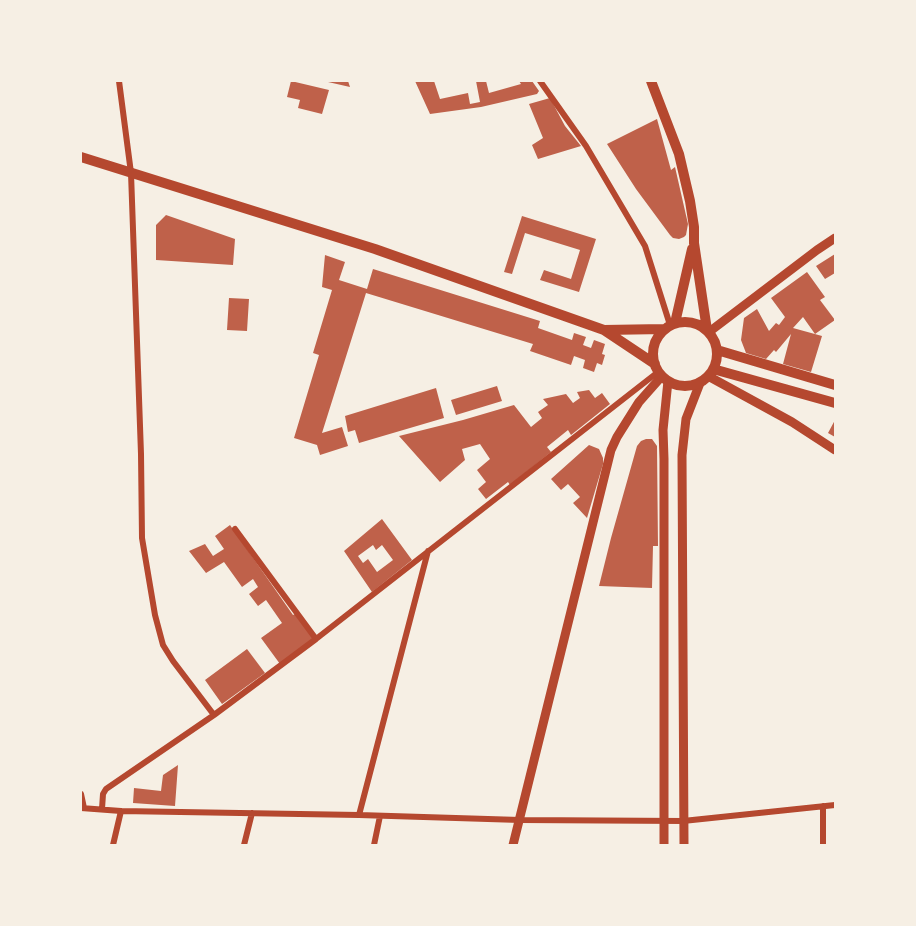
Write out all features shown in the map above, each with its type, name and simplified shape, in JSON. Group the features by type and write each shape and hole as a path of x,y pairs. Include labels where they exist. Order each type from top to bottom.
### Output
{"main road":[{"path":"651,81 679,154 693,217 694,243 708,331"},
{"path":"81,157 375,249 604,330 678,385 689,386 707,376 717,360 715,340 708,331 697,324 687,322 670,326 604,330"},
{"path":"661,373 653,355 654,345 658,337 670,326 694,243"},
{"path":"717,350 835,385"},
{"path":"707,376 835,403"}],"street":[{"path":"118,81 131,172 142,538 155,615 163,645 214,715"},
{"path":"540,81 586,146 645,246 670,326"},
{"path":"708,331 835,237"},
{"path":"102,809 103,794 106,789 214,715 316,639 428,550 661,373"},
{"path":"513,845 611,450 624,425 661,373"},
{"path":"661,373 664,459 664,845"},
{"path":"684,845 682,454 686,419 707,376 792,422 835,450"},
{"path":"235,529 316,639"},
{"path":"359,815 428,550"},
{"path":"81,794 82,808 121,811 520,820 683,821 835,805"},
{"path":"823,806 823,845"},
{"path":"113,845 121,811"},
{"path":"244,845 252,813"},
{"path":"374,845 380,816"}],"building":[{"path":"291,81 329,90 322,114 298,108 300,100 287,97"},
{"path":"348,81 350,87 328,82"},
{"path":"415,81 434,81 440,99 468,93 470,104 480,102 476,81 486,81 489,93 521,84 519,81 532,81 539,91 537,94 481,107 430,114"},
{"path":"550,98 565,126 581,146 538,159 532,145 543,138 529,104"},
{"path":"657,119 671,170 675,167 688,224 686,235 679,239 670,235 607,144"},
{"path":"166,215 235,239 233,265 156,260 156,225"},
{"path":"522,216 596,239 579,292 540,280 544,270 571,279 580,250 525,233 512,274 504,272"},
{"path":"835,254 835,273 825,279 816,266"},
{"path":"325,255 345,262 339,280 367,289 373,269 540,321 538,328 572,340 574,333 586,337 583,345 591,348 594,340 605,344 602,365 597,363 594,372 583,368 585,360 574,356 571,365 530,351 533,344 366,293 322,433 342,427 348,446 320,455 317,445 294,438 319,355 313,353 332,290 322,287"},
{"path":"807,272 825,297 820,300 835,320 815,334 803,317 793,328 822,336 811,372 783,364 791,334 776,352 774,350 766,359 746,353 741,340 744,318 757,309 769,331 776,323 779,325 785,317 771,298"},
{"path":"229,298 249,299 247,331 227,330"},
{"path":"497,386 502,401 456,415 451,400"},
{"path":"436,388 444,418 359,443 355,430 348,432 345,416"},
{"path":"589,390 595,398 602,393 610,404 571,435 568,430 547,447 551,452 510,485 508,482 486,499 478,489 486,482 477,470 490,459 480,444 462,449 465,460 440,482 399,436 514,405 531,427 542,418 538,412 548,405 543,399 566,394 573,403 580,398 577,392"},
{"path":"835,420 835,437 828,433"},
{"path":"646,439 652,439 657,446 658,546 653,546 652,588 599,586 637,446"},
{"path":"589,445 599,449 603,464 587,518 573,503 580,497 568,484 561,490 551,479"},
{"path":"382,519 412,560 372,592 344,551","holes":["373,545 376,550 382,545 393,560 377,572 368,559 363,563 358,556"]},
{"path":"230,525 293,615 295,614 314,639 280,664 261,638 282,623 266,600 258,606 249,594 258,587 253,579 242,587 224,562 206,573 189,551 205,544 213,556 224,549 215,536"},
{"path":"247,649 265,673 222,704 205,680"},
{"path":"178,765 175,806 133,803 134,788 161,791 163,775"}]}
